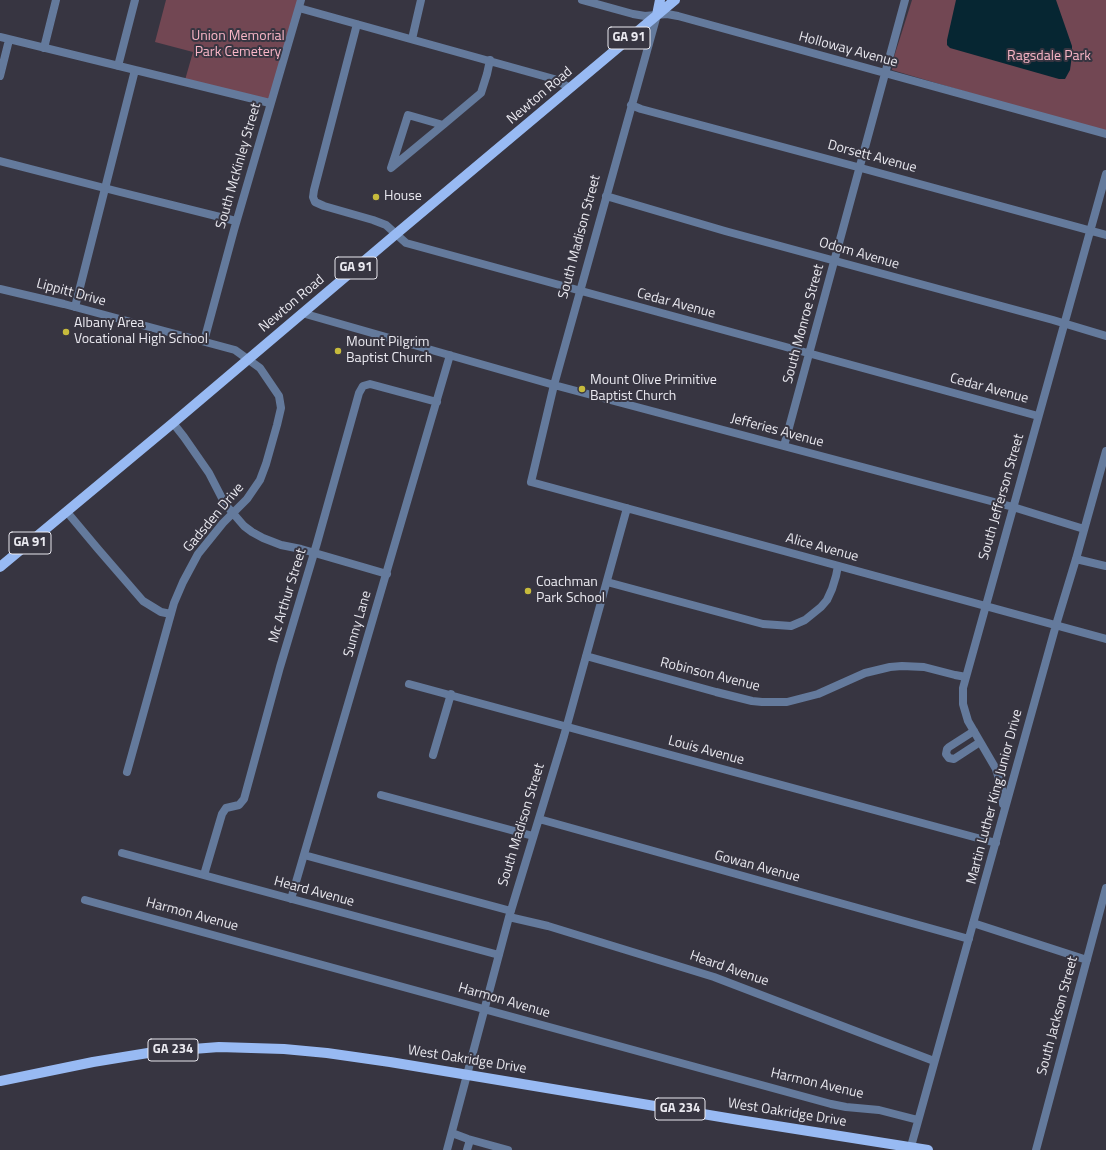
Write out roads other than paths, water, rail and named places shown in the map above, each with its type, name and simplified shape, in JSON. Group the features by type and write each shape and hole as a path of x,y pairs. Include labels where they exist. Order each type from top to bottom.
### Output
{"main road":[{"name":"South Madison Street","path":"657,15 660,0"},
{"name":"Newton Road","path":"0,567 675,0"},
{"name":"West Oakridge Drive","path":"0,1081 93,1062 133,1055 176,1050 240,1047 284,1049 327,1053 468,1075 911,1149 928,1150"}],"street":[{"path":"44,48 56,0"},
{"path":"118,66 135,0"},
{"path":"412,39 422,0"},
{"name":"Holloway Avenue","path":"582,0 633,14 645,16 667,14 678,16 1106,134"},
{"name":"South Monroe Street","path":"784,446 905,0"},
{"path":"300,4 358,24 554,78 570,88"},
{"name":"South McKinley Street","path":"204,341 236,221 300,4"},
{"name":"South Madison Street","path":"531,482 554,385 657,15"},
{"name":"Cedar Avenue","path":"358,24 314,190 313,197 315,202 386,225 406,243 1038,416"},
{"path":"0,38 270,103"},
{"path":"0,76 9,40"},
{"path":"443,125 408,115 391,168 481,94 488,74 490,60"},
{"path":"75,307 135,70"},
{"name":"Dorsett Avenue","path":"631,105 641,109 1106,235"},
{"path":"0,161 236,221"},
{"name":"South Jefferson Street","path":"1001,824 1003,796 1000,779 996,768 968,721 963,704 963,688 1106,174"},
{"name":"Odom Avenue","path":"606,196 1106,336"},
{"name":"Lippitt Drive","path":"0,288 236,350 248,359"},
{"name":"Jefferies Avenue","path":"302,313 554,385 1013,507 1084,529"},
{"name":"Sunny Lane","path":"291,899 450,356"},
{"name":"Gadsden Drive","path":"126,772 171,614 183,582 198,554 207,542 247,499 260,480 266,464 281,408 279,396 260,368 248,359"},
{"name":"Mc Arthur Street","path":"204,875 222,814 226,808 239,806 244,799 280,667 314,553 359,392 363,386 370,384 437,402"},
{"path":"173,423 209,472 225,504 244,526 263,538 281,545 301,549 387,574"},
{"name":"Martin Luther King Junior Drive","path":"911,1149 934,1061 1106,451"},
{"name":"Alice Avenue","path":"531,482 1106,639"},
{"name":"South Madison Street","path":"447,1150 510,914 566,727 627,508"},
{"path":"67,512 143,601 161,612 171,614"},
{"path":"1076,559 1106,566"},
{"path":"606,582 763,624 791,626 805,620 827,600 832,589 838,566"},
{"name":"Robinson Avenue","path":"586,656 716,692 762,702 787,702 818,694 865,673 890,667 924,667 954,675 966,676"},
{"name":"Louis Avenue","path":"409,684 451,694 566,727 996,843"},
{"path":"433,755 451,694"},
{"path":"974,731 949,747 946,754 950,758 954,759 980,742"},
{"path":"381,794 533,836"},
{"name":"Gowan Avenue","path":"539,819 969,939"},
{"name":"Heard Avenue","path":"122,853 499,955"},
{"name":"Heard Avenue","path":"304,855 510,914 714,977 934,1061"},
{"name":"South Jackson Street","path":"1036,1150 1106,888"},
{"name":"Harmon Avenue","path":"85,900 474,1005 485,1010 831,1104 879,1110 918,1120"},
{"path":"973,923 1087,960"},
{"path":"452,1133 470,1140 508,1150"},
{"path":"467,1150 470,1140"}],"water":[{"path":"956,0 1056,0 1072,46 1070,70 1065,79 1059,79 950,48 947,45 947,40"}],"place":[{"name":"House","path":"376,197"},
{"name":"Albany Area Vocational High School","path":"66,332"},
{"name":"Mount Pilgrim Baptist Church","path":"338,351"},
{"name":"Mount Olive Primitive Baptist Church","path":"582,389"},
{"name":"Coachman Park School","path":"528,591"}],"park label":[{"name":"Union Memorial Park Cemetery","path":"238,46"},
{"name":"Ragsdale Park","path":"1049,57"}]}
